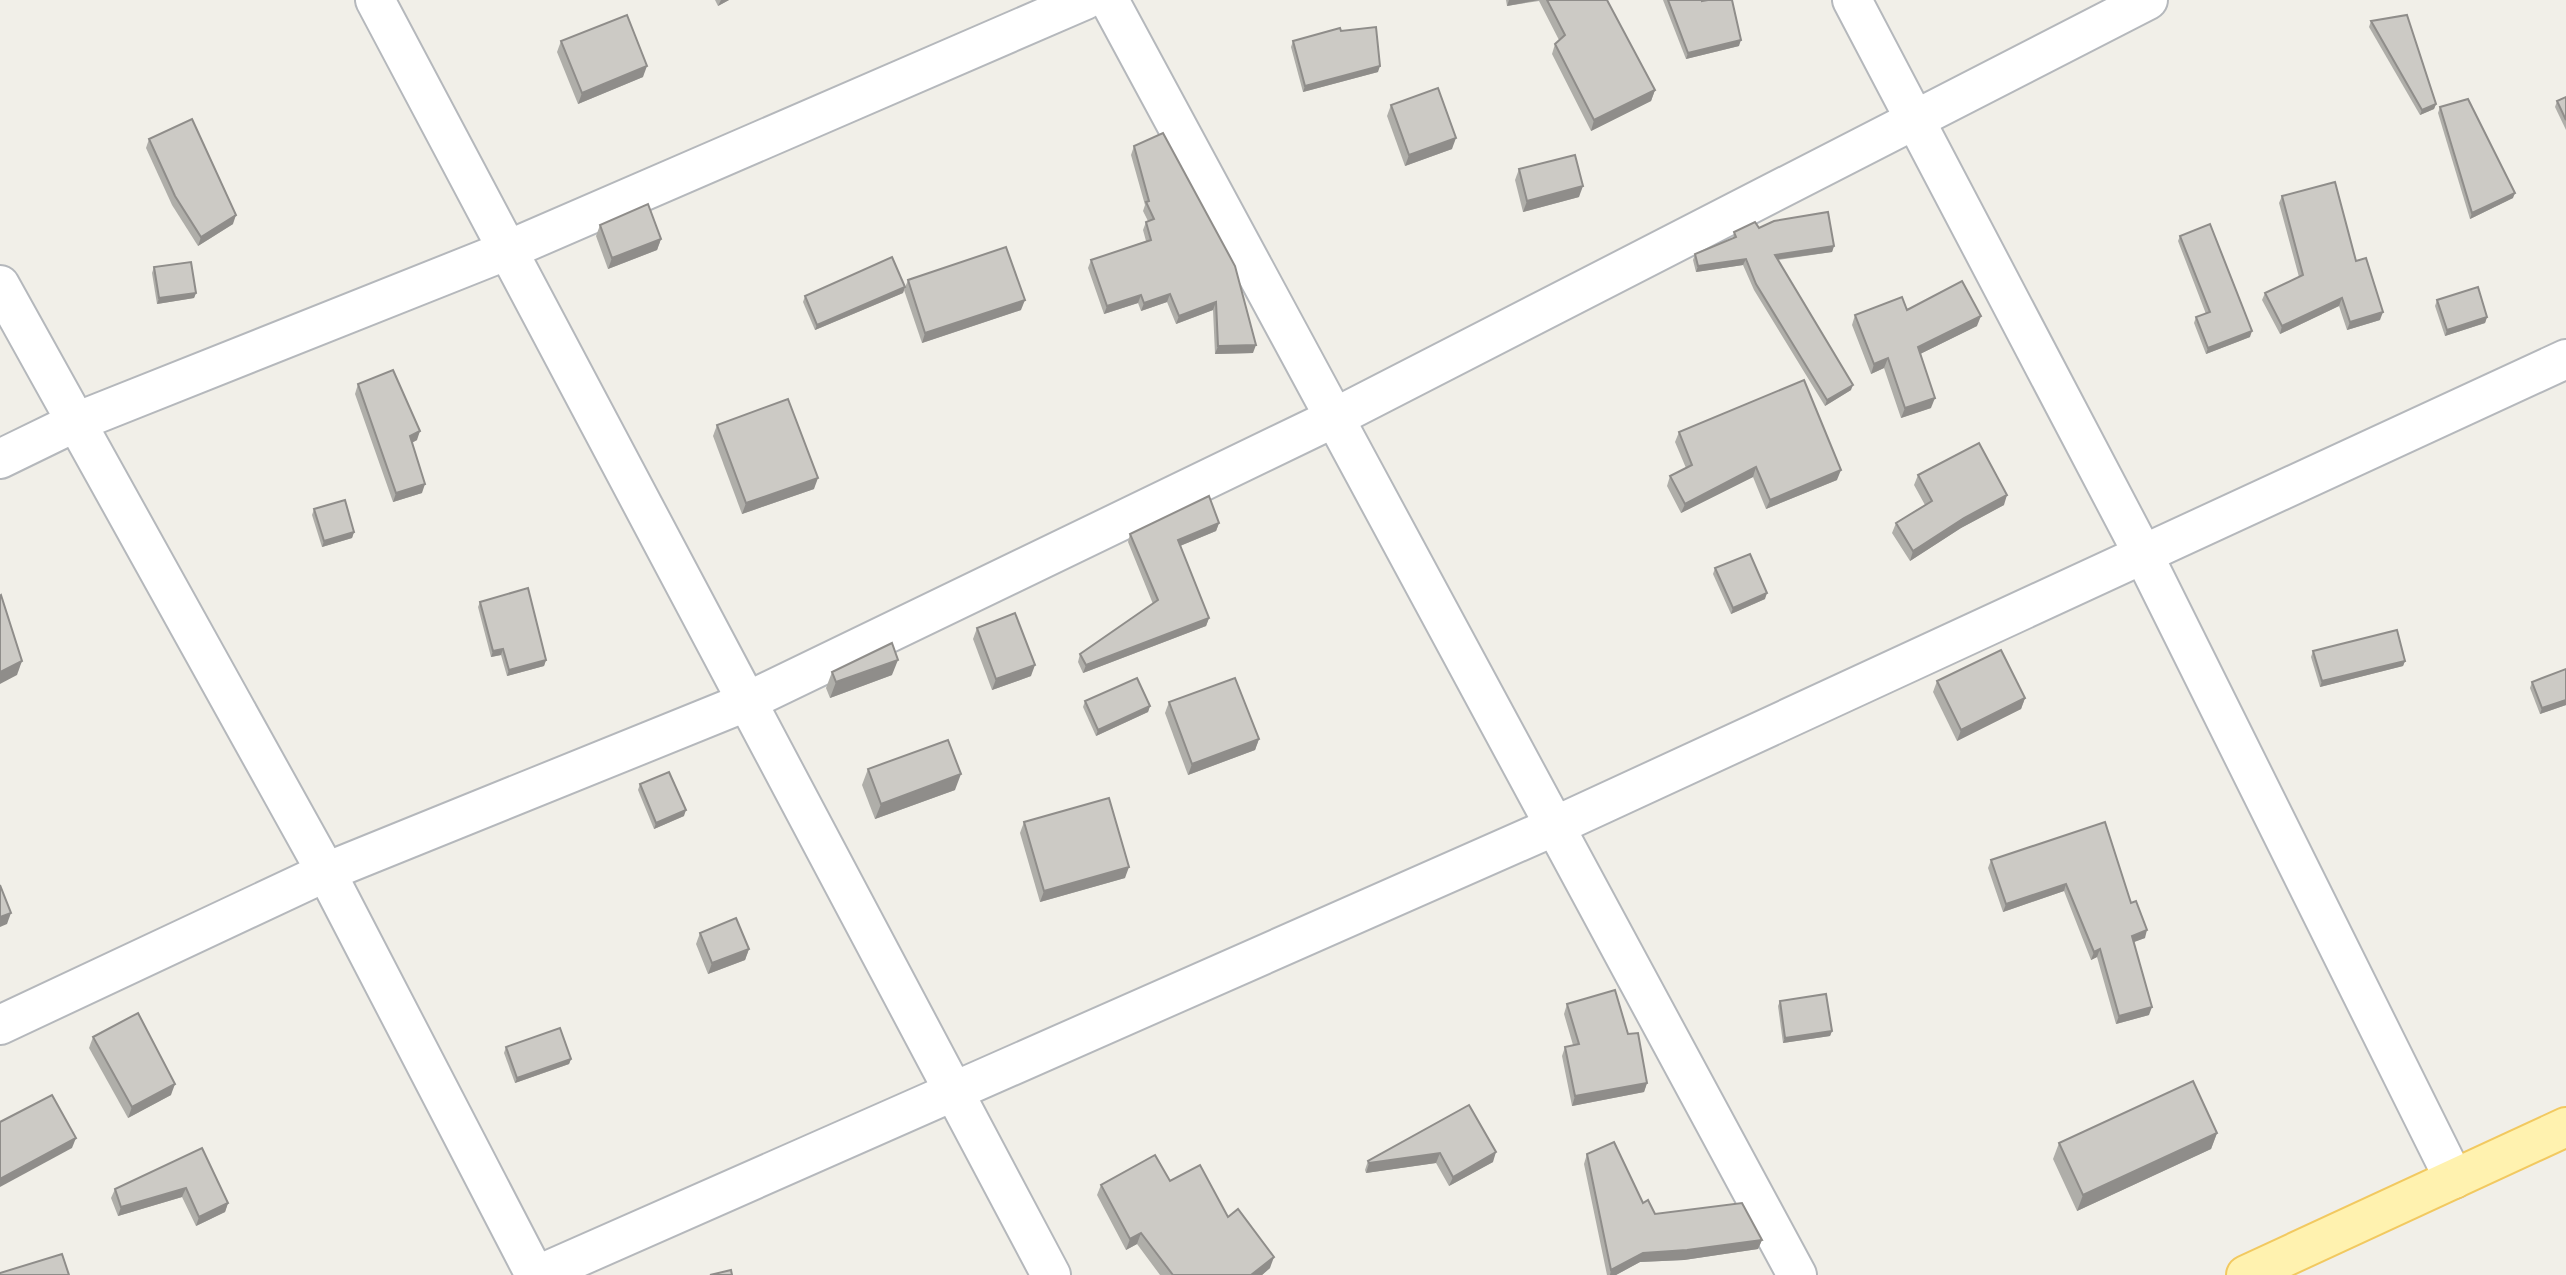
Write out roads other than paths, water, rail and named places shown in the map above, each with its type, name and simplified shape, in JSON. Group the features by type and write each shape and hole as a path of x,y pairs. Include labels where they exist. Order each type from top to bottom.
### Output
{"main road":[{"path":"2246,1275 2566,1127"}],"street":[{"path":"376,0 1051,1275"},
{"path":"0,459 76,422 508,250 1085,0"},
{"path":"1109,0 1797,1275"},
{"path":"1852,0 2144,556 2454,1179"},
{"path":"0,1025 326,872 747,702 1334,418 2148,0"},
{"path":"0,285 326,872 536,1275 1555,826 2566,359"}]}
